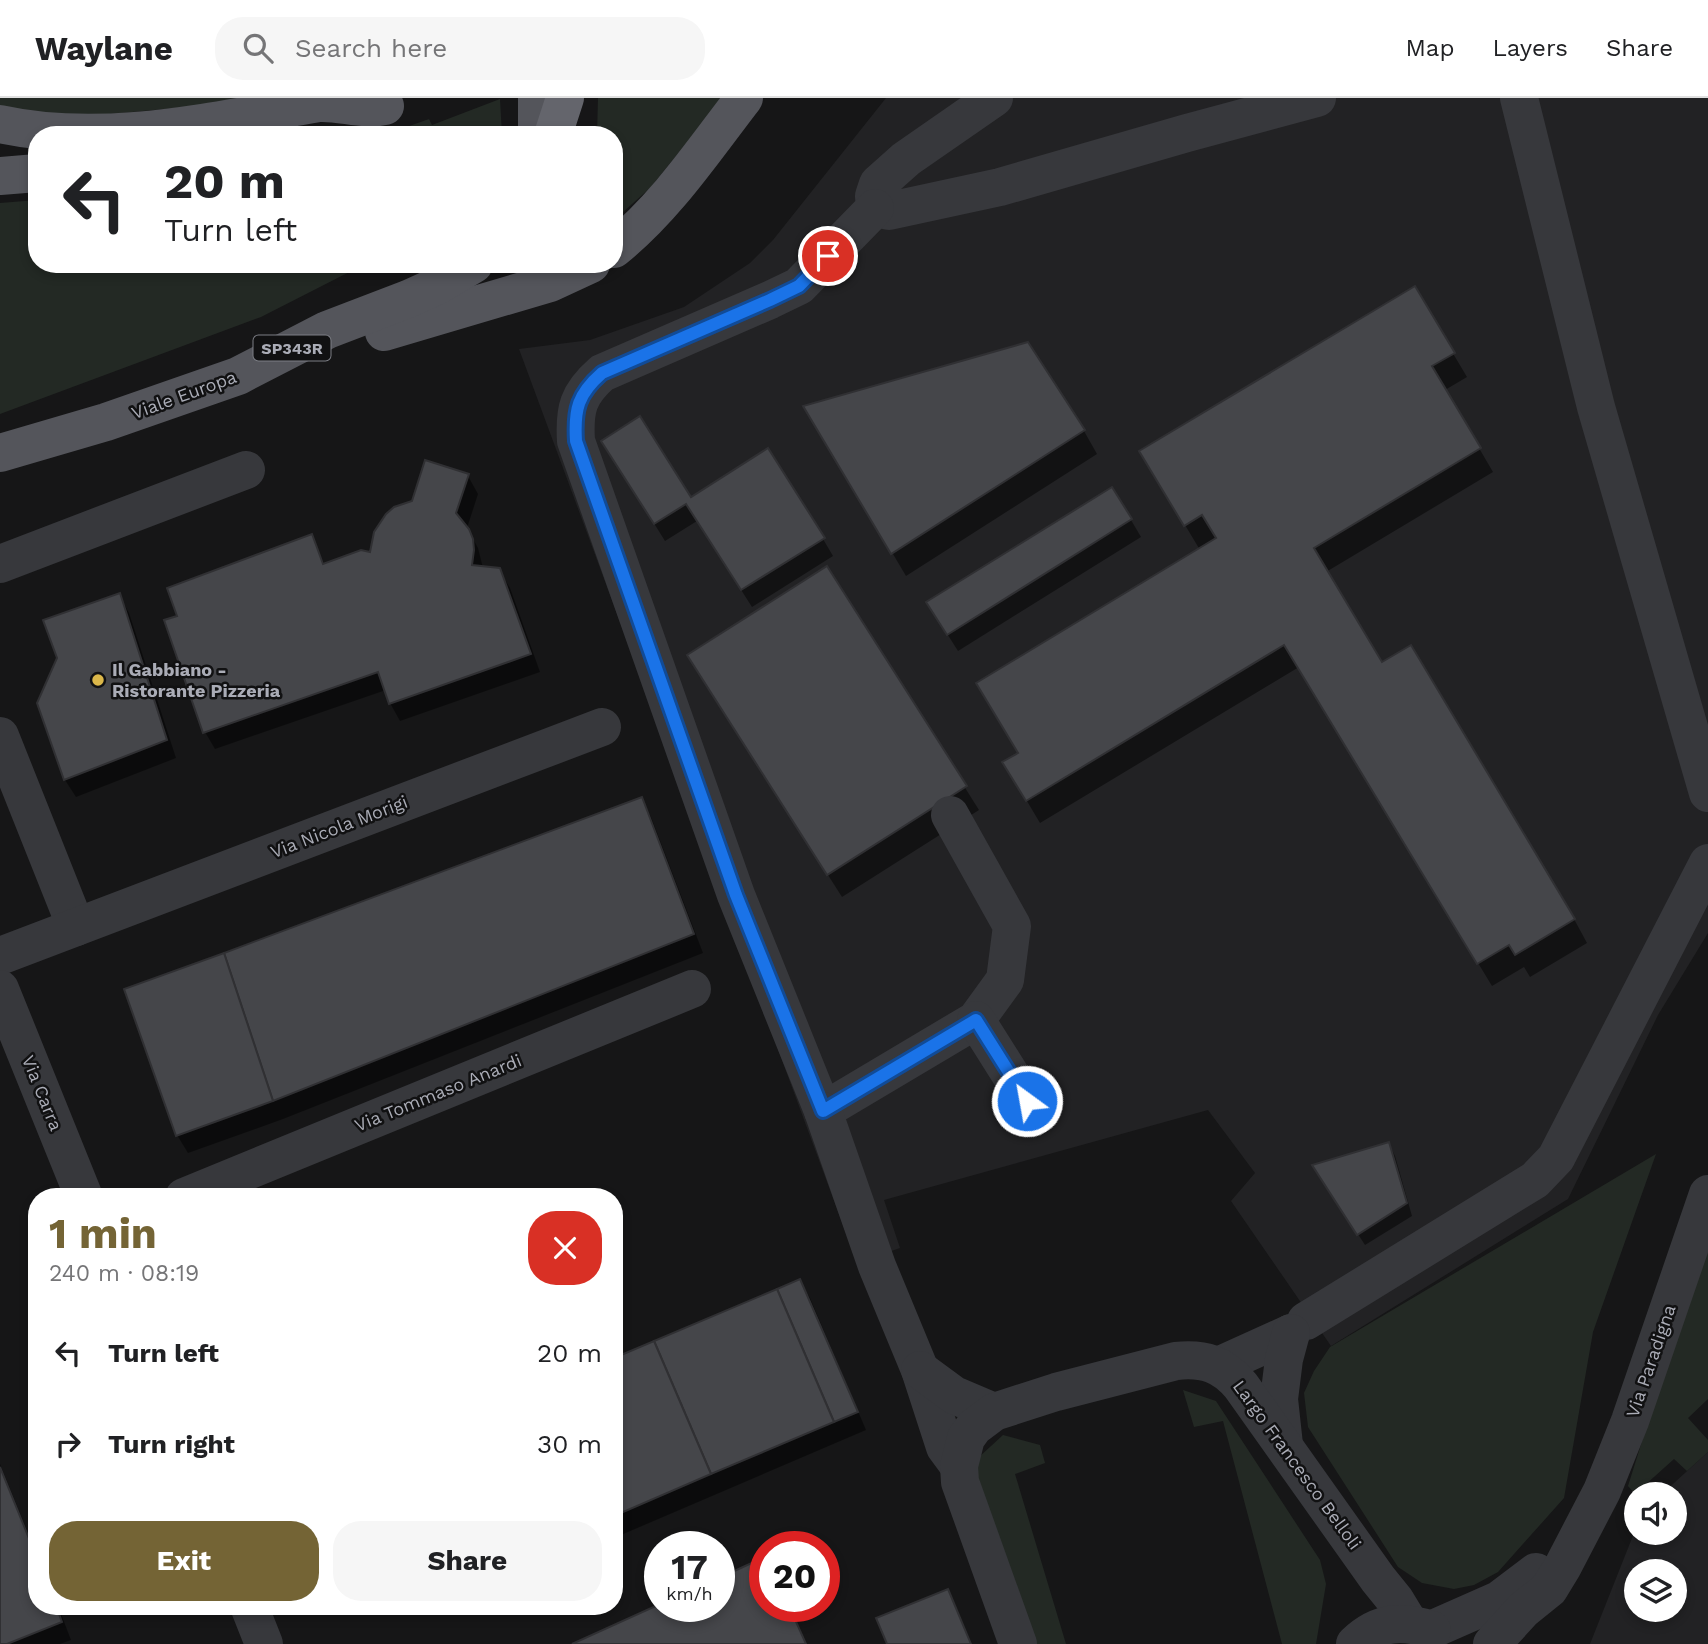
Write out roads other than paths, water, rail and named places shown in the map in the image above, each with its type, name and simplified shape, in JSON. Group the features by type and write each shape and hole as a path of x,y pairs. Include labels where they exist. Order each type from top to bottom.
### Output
{"highway":[{"path":"556,126 565,98"}],"main road":[{"path":"537,98 537,126"},
{"path":"623,241 663,203 744,98"},
{"path":"171,126 204,123 319,103 366,108 397,102"},
{"path":"315,126 397,102"},
{"path":"0,124 28,130"},
{"path":"0,176 28,174"},
{"name":"Viale Europa","path":"0,453 106,422 238,376 327,330 408,299 459,273"},
{"name":"SP343R","path":"238,376 550,282 570,273"}],"street":[{"path":"959,1466 945,1447 920,1370 877,1266 823,1111 736,895 576,441 575,423 587,386 602,373 799,286 875,208 874,196 878,184 906,159 994,98"},
{"path":"875,208 889,211 1000,187 1317,98"},
{"path":"1518,98 1596,407 1708,793"},
{"path":"0,473 106,422"},
{"path":"0,564 246,470"},
{"name":"Via Nicola Morigi","path":"0,956 602,727"},
{"path":"0,736 76,927"},
{"path":"823,1111 976,1020 1004,980 1012,926 950,815"},
{"path":"1306,1321 1535,1180 1556,1158 1708,863"},
{"name":"Via Carra","path":"0,989 80,1188"},
{"name":"Via Tommaso Anardi","path":"206,1188 692,989"},
{"path":"976,1020 1027,1101"},
{"name":"Via Paradigna","path":"1492,1644 1523,1610 1549,1589 1608,1478 1627,1431 1708,1194"},
{"path":"1218,1366 1291,1333 1284,1359 1279,1399 1284,1447"},
{"name":"Largo Francesco Belloli","path":"1018,1644 960,1482 959,1466 966,1438 974,1427 994,1412 1056,1392 1176,1361 1195,1359 1218,1366 1232,1374 1378,1579 1395,1600 1431,1632"},
{"path":"920,1370 954,1395 994,1412"},
{"name":"Via Paradigna","path":"1355,1644 1365,1635 1386,1625 1431,1632 1499,1600 1540,1569 1584,1523"},
{"path":"253,1615 264,1644"}],"place":[{"name":"Il Gabbiano - Ristorante Pizzeria","path":"98,680"}]}
